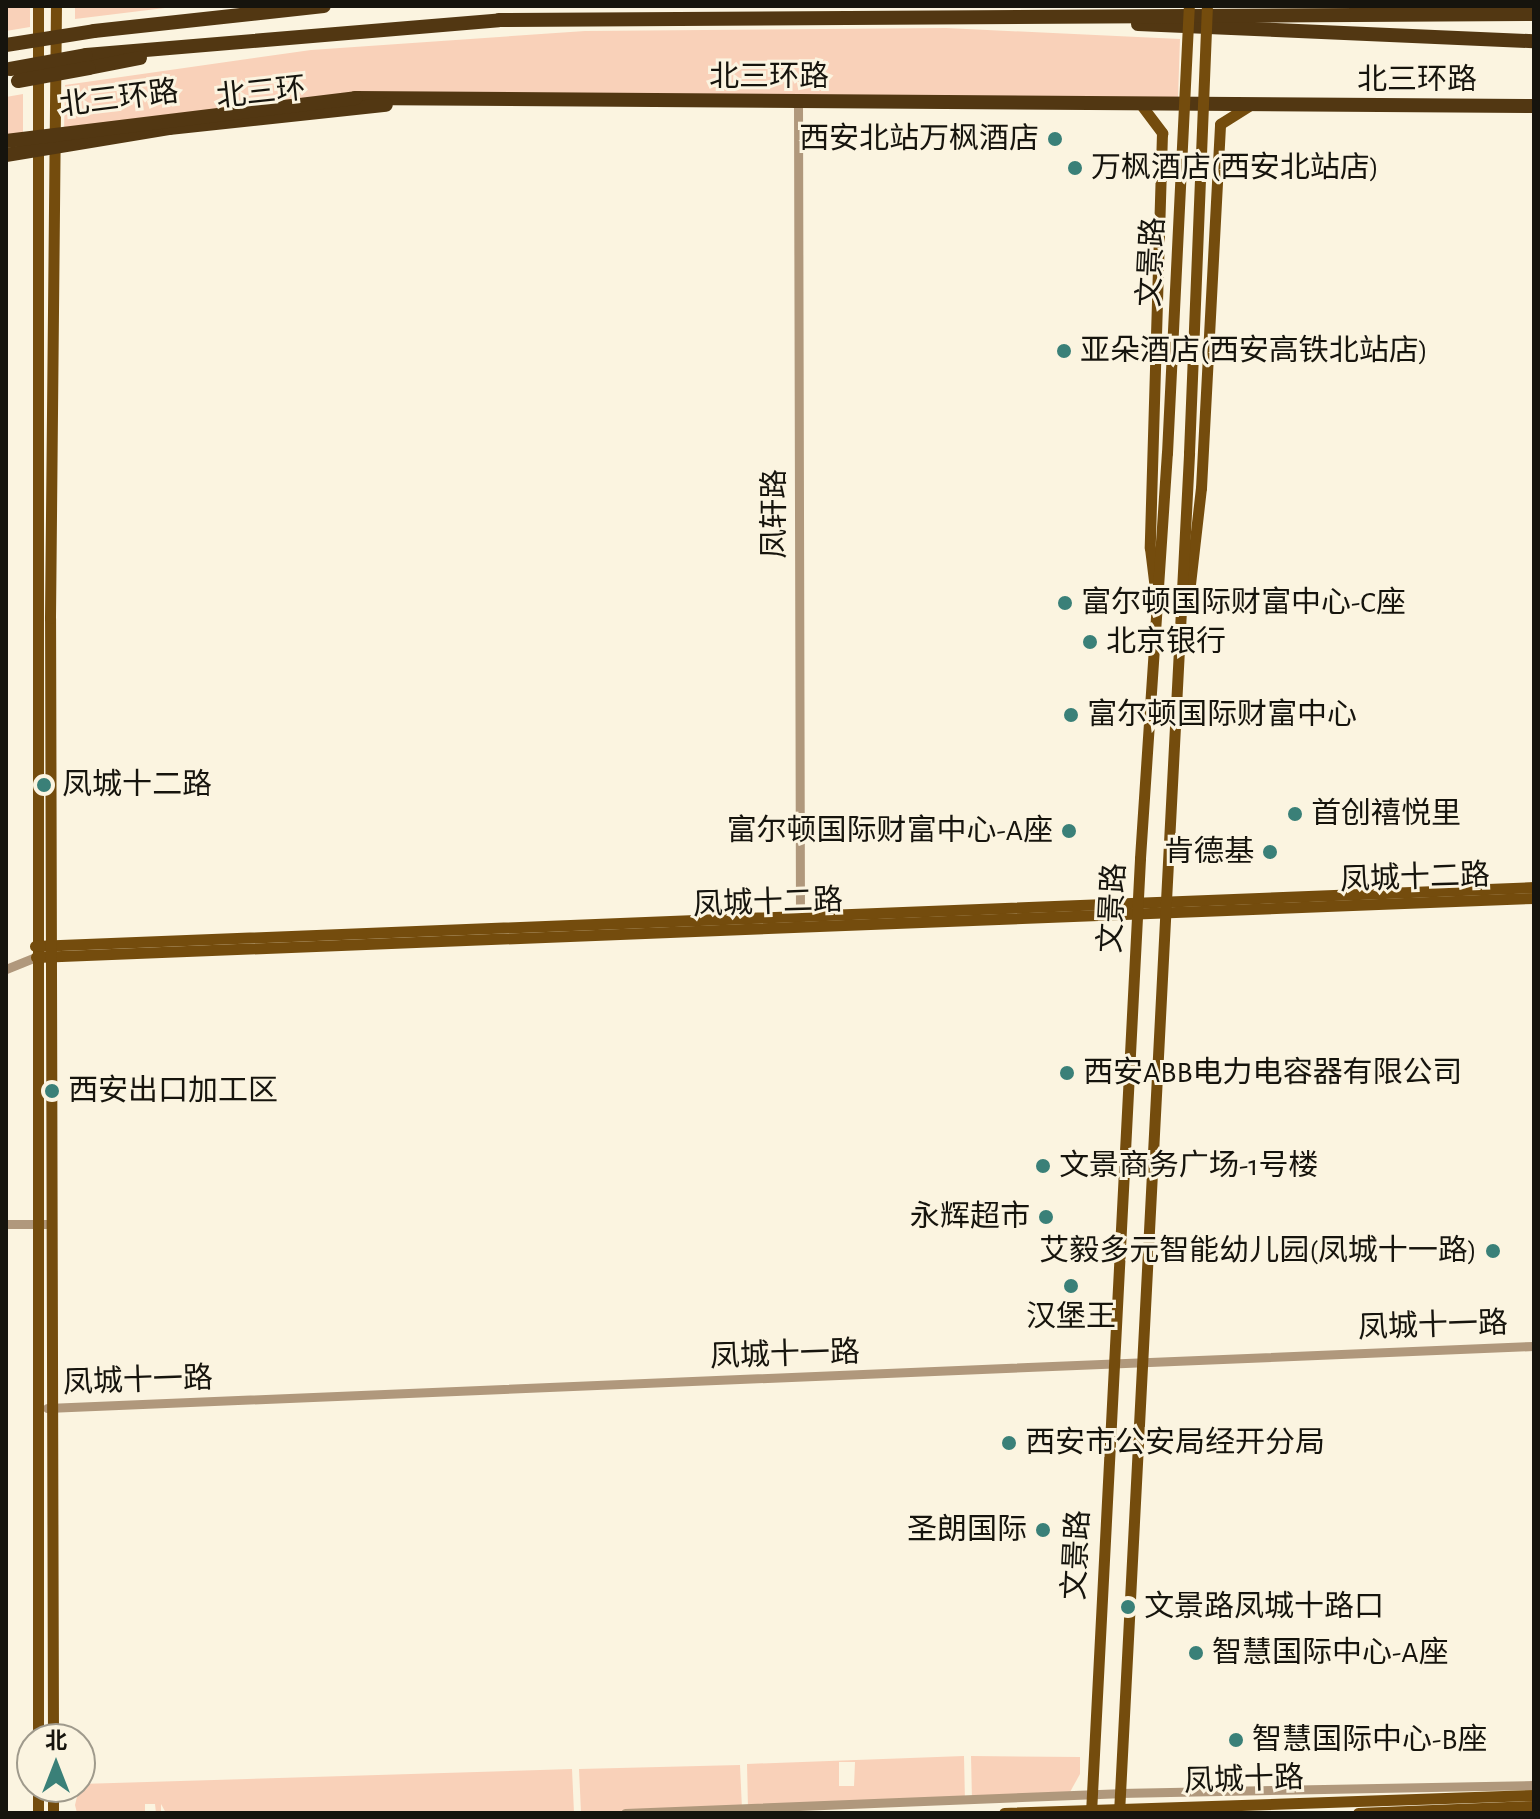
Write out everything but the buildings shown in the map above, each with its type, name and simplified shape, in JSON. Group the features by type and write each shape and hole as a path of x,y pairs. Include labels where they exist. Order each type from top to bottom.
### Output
{"highway":[{"path":"6,45 94,31 324,6"},
{"path":"10,75 88,61 219,44 499,20 1534,14"},
{"path":"946,16 1534,41"},
{"name":"北三环路","path":"6,141 108,125 355,98 1142,106 1534,106"},
{"name":"北三环","path":"6,155 54,146 426,100"}],"main road":[{"path":"38,6 38,1723"},
{"path":"53,1723 56,6"},
{"name":"文景路","path":"1090,1811 1088,1794 1167,453 1189,6"},
{"name":"文景路","path":"1118,1810 1183,625 1207,6"},
{"path":"1183,625 1201,488 1220,124 1250,105"},
{"path":"1142,106 1162,133 1150,548 1158,608"},
{"name":"凤城十二路","path":"36,952 1138,909 1534,887"},
{"name":"凤城十二路","path":"1166,907 1534,898"},
{"name":"凤城十路","path":"1004,1813 1534,1795"},
{"path":"1358,1813 1534,1806"}],"street":[{"name":"凤轩路","path":"798,103 800,920"},
{"name":"凤城十二路","path":"6,969 36,952"},
{"path":"6,1224 52,1224"},
{"name":"凤城十一路","path":"39,1409 1534,1346"},
{"path":"625,1813 1119,1793 1534,1785"}],"shaded area":[{"path":"6,6 30,6 30,27 6,31"},
{"path":"75,6 181,6 75,19"},
{"path":"946,28 1180,39 1178,98 452,100 64,131 65,85 311,50 585,31"},
{"path":"23,94 23,136 6,139 6,97"},
{"path":"964,1756 965,1801 748,1809 747,1764","holes":["839,1762 855,1762 854,1786 839,1786"]},
{"path":"971,1756 1080,1757 1080,1774 1070,1792 972,1801"},
{"path":"740,1765 742,1809 581,1813 579,1769"},
{"path":"572,1769 574,1813 166,1813 161,1804 161,1813 156,1813 155,1804 145,1804 145,1813 77,1813 75,1803 96,1803 96,1784"}],"place":[{"name":"西安北站万枫酒店","path":"1055,139"},
{"name":"万枫酒店(西安北站店)","path":"1075,168"},
{"name":"亚朵酒店(西安高铁北站店)","path":"1064,351"},
{"name":"富尔顿国际财富中心-C座","path":"1065,603"},
{"name":"北京银行","path":"1090,642"},
{"name":"富尔顿国际财富中心","path":"1071,715"},
{"name":"凤城十二路","path":"44,785"},
{"name":"首创禧悦里","path":"1295,814"},
{"name":"富尔顿国际财富中心-A座","path":"1069,831"},
{"name":"肯德基","path":"1270,852"},
{"name":"西安ABB电力电容器有限公司","path":"1067,1073"},
{"name":"西安出口加工区","path":"52,1091"},
{"name":"文景商务广场-1号楼","path":"1043,1166"},
{"name":"永辉超市","path":"1046,1217"},
{"name":"艾毅多元智能幼儿园(凤城十一路)","path":"1493,1251"},
{"name":"汉堡王","path":"1071,1286"},
{"name":"西安市公安局经开分局","path":"1009,1443"},
{"name":"圣朗国际","path":"1043,1530"},
{"name":"文景路凤城十路口","path":"1128,1607"},
{"name":"智慧国际中心-A座","path":"1196,1653"},
{"name":"智慧国际中心-B座","path":"1236,1740"}]}
